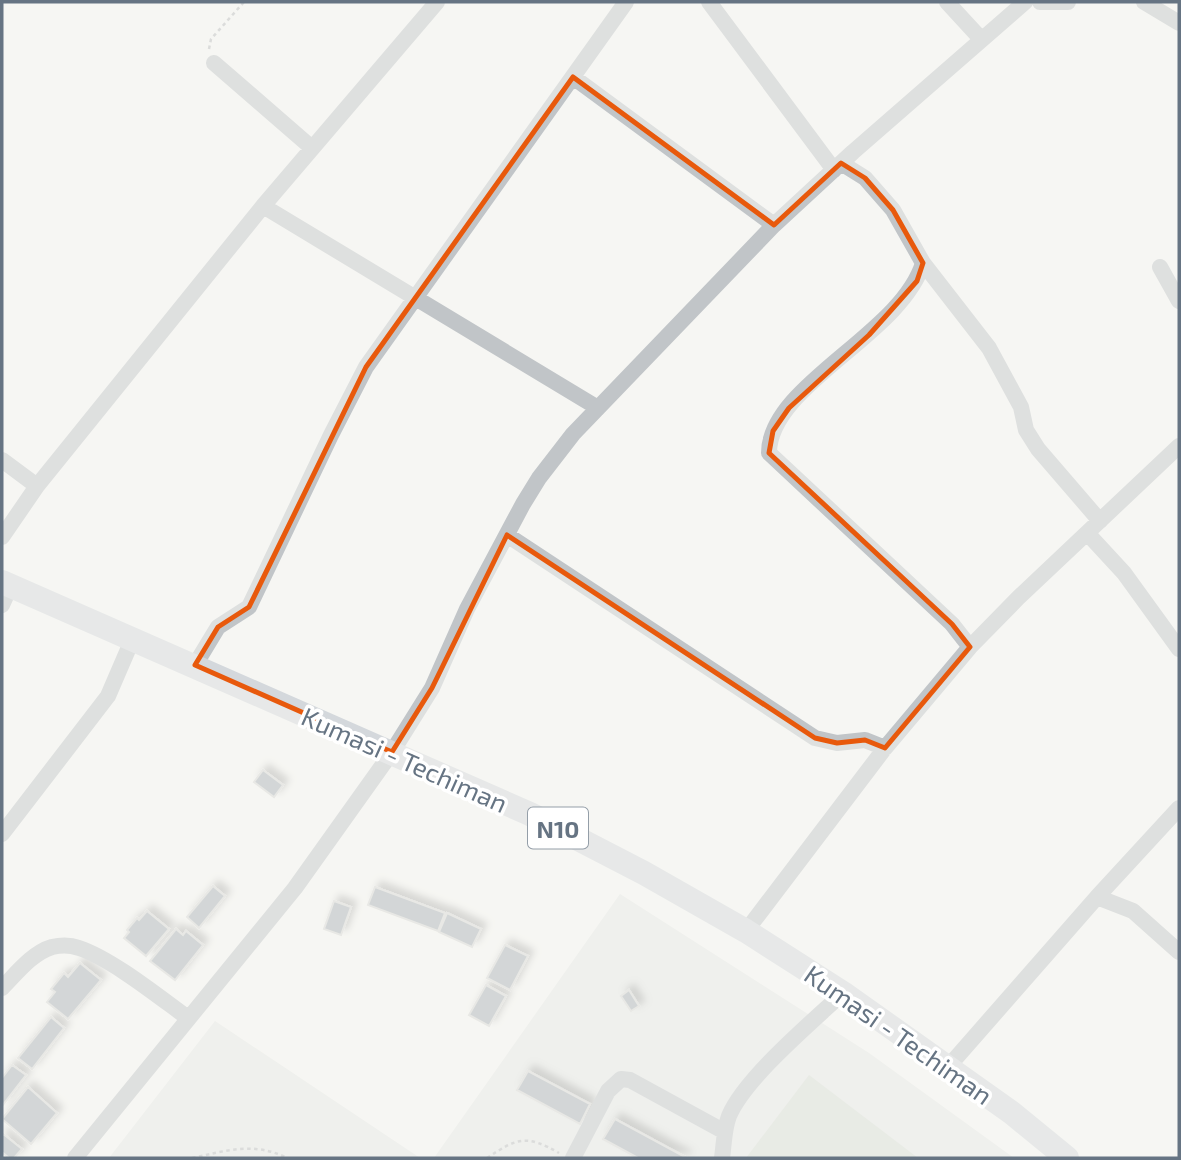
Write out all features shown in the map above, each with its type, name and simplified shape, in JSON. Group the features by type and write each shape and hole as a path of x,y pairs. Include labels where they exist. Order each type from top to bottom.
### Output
{"highway":[{"name":"Kumasi - Techiman","path":"5,591 133,638 195,665 552,825 644,873 746,931 843,993 1012,1113 1067,1158"}],"street":[{"path":"2,537 37,486 263,206 437,2"},
{"path":"195,665 218,627 248,607 366,367 626,2"},
{"path":"709,2 837,166 865,178 880,193 906,231 923,263 989,348 1021,407 1026,430 1038,449 1100,521"},
{"path":"947,2 981,40"},
{"path":"75,1158 295,888 392,752 432,688 467,609 539,478 573,434 774,225 837,166 1025,2"},
{"path":"1040,2 1068,2"},
{"path":"1144,2 1179,23"},
{"path":"214,63 312,148"},
{"path":"573,77 774,225"},
{"path":"263,206 598,408"},
{"path":"923,263 917,281 907,296 869,335 826,369 779,420 769,441 769,453 951,624 970,647"},
{"path":"1160,267 1179,301"},
{"path":"746,931 885,748 970,647 1179,446"},
{"path":"2,460 37,486"},
{"path":"1088,534 1124,573 1179,649"},
{"path":"507,535 816,738 837,743 865,740 885,748"},
{"path":"2,834 108,696 133,638"},
{"path":"948,1067 1179,808"},
{"path":"1097,897 1133,911 1179,952"},
{"path":"2,988 38,953 68,945 116,968 188,1018"},
{"path":"722,1158 729,1115 738,1100 765,1067 843,993"},
{"path":"571,1158 608,1091 621,1079 630,1080 725,1132"}],"path":[{"path":"214,63 208,53 211,39 244,2"},
{"path":"487,1158 518,1140 540,1142 571,1158"},
{"path":"192,1158 243,1147 275,1152 286,1158"}],"highlighted area":[{"path":"573,77 774,225 841,163 865,178 893,210 923,263 917,281 869,335 789,408 773,431 769,453 952,624 970,647 910,719 885,748 865,740 837,743 815,738 507,535 432,688 392,752 195,665 218,627 249,607 366,367"}],"shaded area":[{"path":"620,894 869,1053 1014,1158 434,1158"},
{"path":"215,1021 420,1158 109,1158"},
{"path":"809,1075 918,1158 746,1158"}],"building":[{"path":"263,770 283,785 274,797 254,782"},
{"path":"213,886 225,896 199,928 187,917"},
{"path":"375,887 445,913 438,931 368,905"},
{"path":"334,901 351,907 341,935 324,929"},
{"path":"147,911 169,929 146,956 124,938 137,918 139,920"},
{"path":"447,913 481,929 472,947 439,932"},
{"path":"176,929 183,935 186,931 203,945 175,980 150,961"},
{"path":"505,945 528,956 510,990 487,978"},
{"path":"80,963 101,980 68,1019 47,1002 55,992 51,989 64,973 68,977"},
{"path":"486,985 506,996 489,1026 469,1015"},
{"path":"629,990 639,1006 631,1011 621,996"},
{"path":"51,1017 64,1028 32,1069 18,1058"},
{"path":"12,1065 26,1075 2,1106 2,1078"},
{"path":"528,1071 590,1104 580,1124 517,1090"},
{"path":"28,1087 57,1113 31,1144 2,1119"},
{"path":"615,1119 687,1158 638,1158 603,1139"},
{"path":"2,1133 22,1149 14,1158 9,1158 2,1152"}]}
